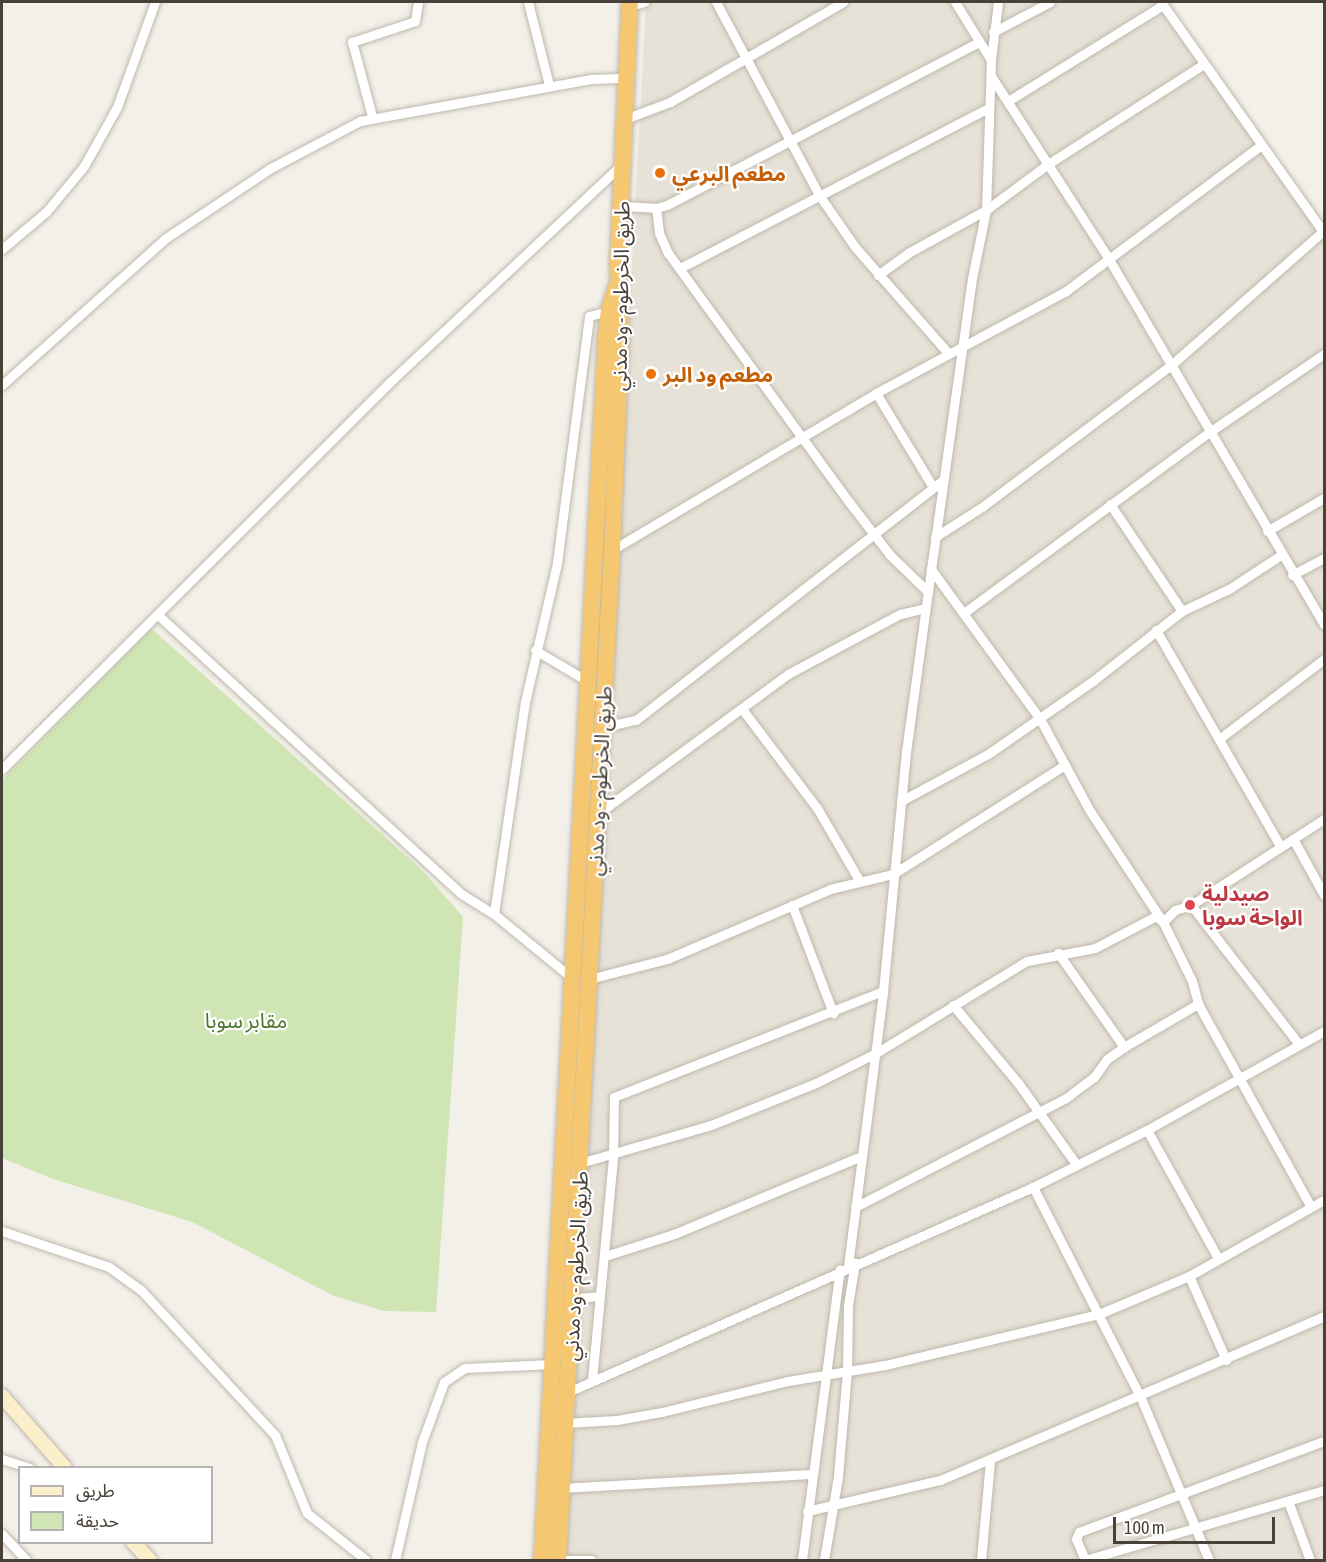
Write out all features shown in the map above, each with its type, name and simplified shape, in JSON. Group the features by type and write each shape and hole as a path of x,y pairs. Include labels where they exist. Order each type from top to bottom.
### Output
{"highway":[{"name":"طريق الخرطوم - ود مدني","path":"552,1560 561,1488 573,1299 580,1163 580,978 598,813 600,728 612,550 615,311 627,78 635,3"},
{"path":"552,1560 552,1364 580,978 589,682 615,311"}],"street":[{"path":"2,249 46,212 84,166 117,107 155,2"},
{"path":"372,116 352,42 415,21 418,2"},
{"path":"528,2 549,86"},
{"path":"716,2 819,195 878,274 948,353"},
{"path":"625,119 670,102 843,2"},
{"path":"955,2 991,60"},
{"path":"802,1560 811,1474 826,1374 848,1266 876,1053 901,801 927,591 962,346 986,210 991,60 998,2"},
{"path":"993,32 1050,2"},
{"path":"935,537 982,507 1170,366 1324,232 1260,146 1162,3 1008,101"},
{"path":"621,206 656,208 736,170 788,140 979,42"},
{"path":"878,274 918,247 986,210 1048,164 1203,64"},
{"path":"991,76 1110,261 1208,433 1324,625"},
{"path":"2,385 166,238 271,168 372,116 549,86 627,78"},
{"path":"680,268 989,108"},
{"path":"612,550 876,393 1066,291 1110,261 1260,146"},
{"path":"2,769 390,382 623,163"},
{"path":"656,208 662,242 680,268 801,437 875,535 927,591"},
{"path":"494,914 535,650 556,563 589,316 615,311"},
{"path":"965,612 1208,433 1324,354"},
{"path":"876,393 933,487"},
{"path":"600,728 636,720 943,480"},
{"path":"1267,531 1324,498"},
{"path":"1110,504 1182,611"},
{"path":"901,801 988,754 1040,719 1182,611 1229,589 1281,555"},
{"path":"1292,575 1324,558"},
{"path":"931,569 965,612 1040,719 1063,766 1163,922 1192,981 1198,1004 1311,1207"},
{"path":"598,813 788,674 900,614 925,608"},
{"path":"158,615 460,893 494,914 580,978 667,959 792,905 860,880 893,874 1063,766"},
{"path":"1156,630 1281,847"},
{"path":"535,650 589,682"},
{"path":"1219,739 1324,659"},
{"path":"742,709 817,808 860,880"},
{"path":"1163,922 1175,909 1191,905 1324,819"},
{"path":"1293,839 1324,895"},
{"path":"792,905 833,1013"},
{"path":"1191,905 1299,1044"},
{"path":"580,1163 613,1156 764,1105 876,1053 1027,961 1058,953 1095,948 1156,916 1163,922"},
{"path":"1058,953 1124,1047"},
{"path":"592,1380 613,1156 614,1097 833,1013 883,991"},
{"path":"855,1207 1039,1113 1094,1077 1107,1059 1124,1047 1198,1004"},
{"path":"954,1005 1077,1165"},
{"path":"568,1392 682,1343 848,1266 1034,1187 1147,1130 1324,1031"},
{"path":"1147,1130 1218,1258"},
{"path":"605,1256 674,1234 861,1156"},
{"path":"1034,1187 1140,1396 1209,1560"},
{"path":"565,1423 617,1420 662,1412 1099,1314 1189,1276 1324,1200"},
{"path":"2,1231 109,1267 141,1290 275,1435 307,1513 366,1560"},
{"path":"824,1560 831,1506 838,1476 847,1371 848,1266"},
{"path":"1189,1276 1226,1360"},
{"path":"573,1299 600,1296"},
{"path":"807,1511 940,1480 990,1461 1324,1316"},
{"path":"395,1560 423,1442 444,1382 465,1368 552,1364"},
{"path":"2,1396 64,1466"},
{"path":"1324,1441 1079,1532 1076,1539 1085,1560 1324,1490"},
{"path":"2,1459 26,1466"},
{"path":"981,1560 990,1461"},
{"path":"561,1488 811,1474"},
{"path":"1288,1501 1310,1560"},
{"path":"2,1534 26,1560"},
{"path":"135,1544 150,1560"},
{"path":"552,1560 591,1560"}],"shaded area":[{"path":"646,2 1157,2 1324,240 1324,1560 563,1560"}],"green space":[{"name":"مقابر سوبا","path":"152,629 423,871 463,917 436,1312 384,1311 334,1296 192,1222 53,1179 2,1158 2,780"}],"place":[{"name":"مطعم البرعي","path":"660,173"},
{"name":"مطعم ود البر","path":"651,374"},
{"name":"صيدلية الواحة سوبا","path":"1190,905"}]}
